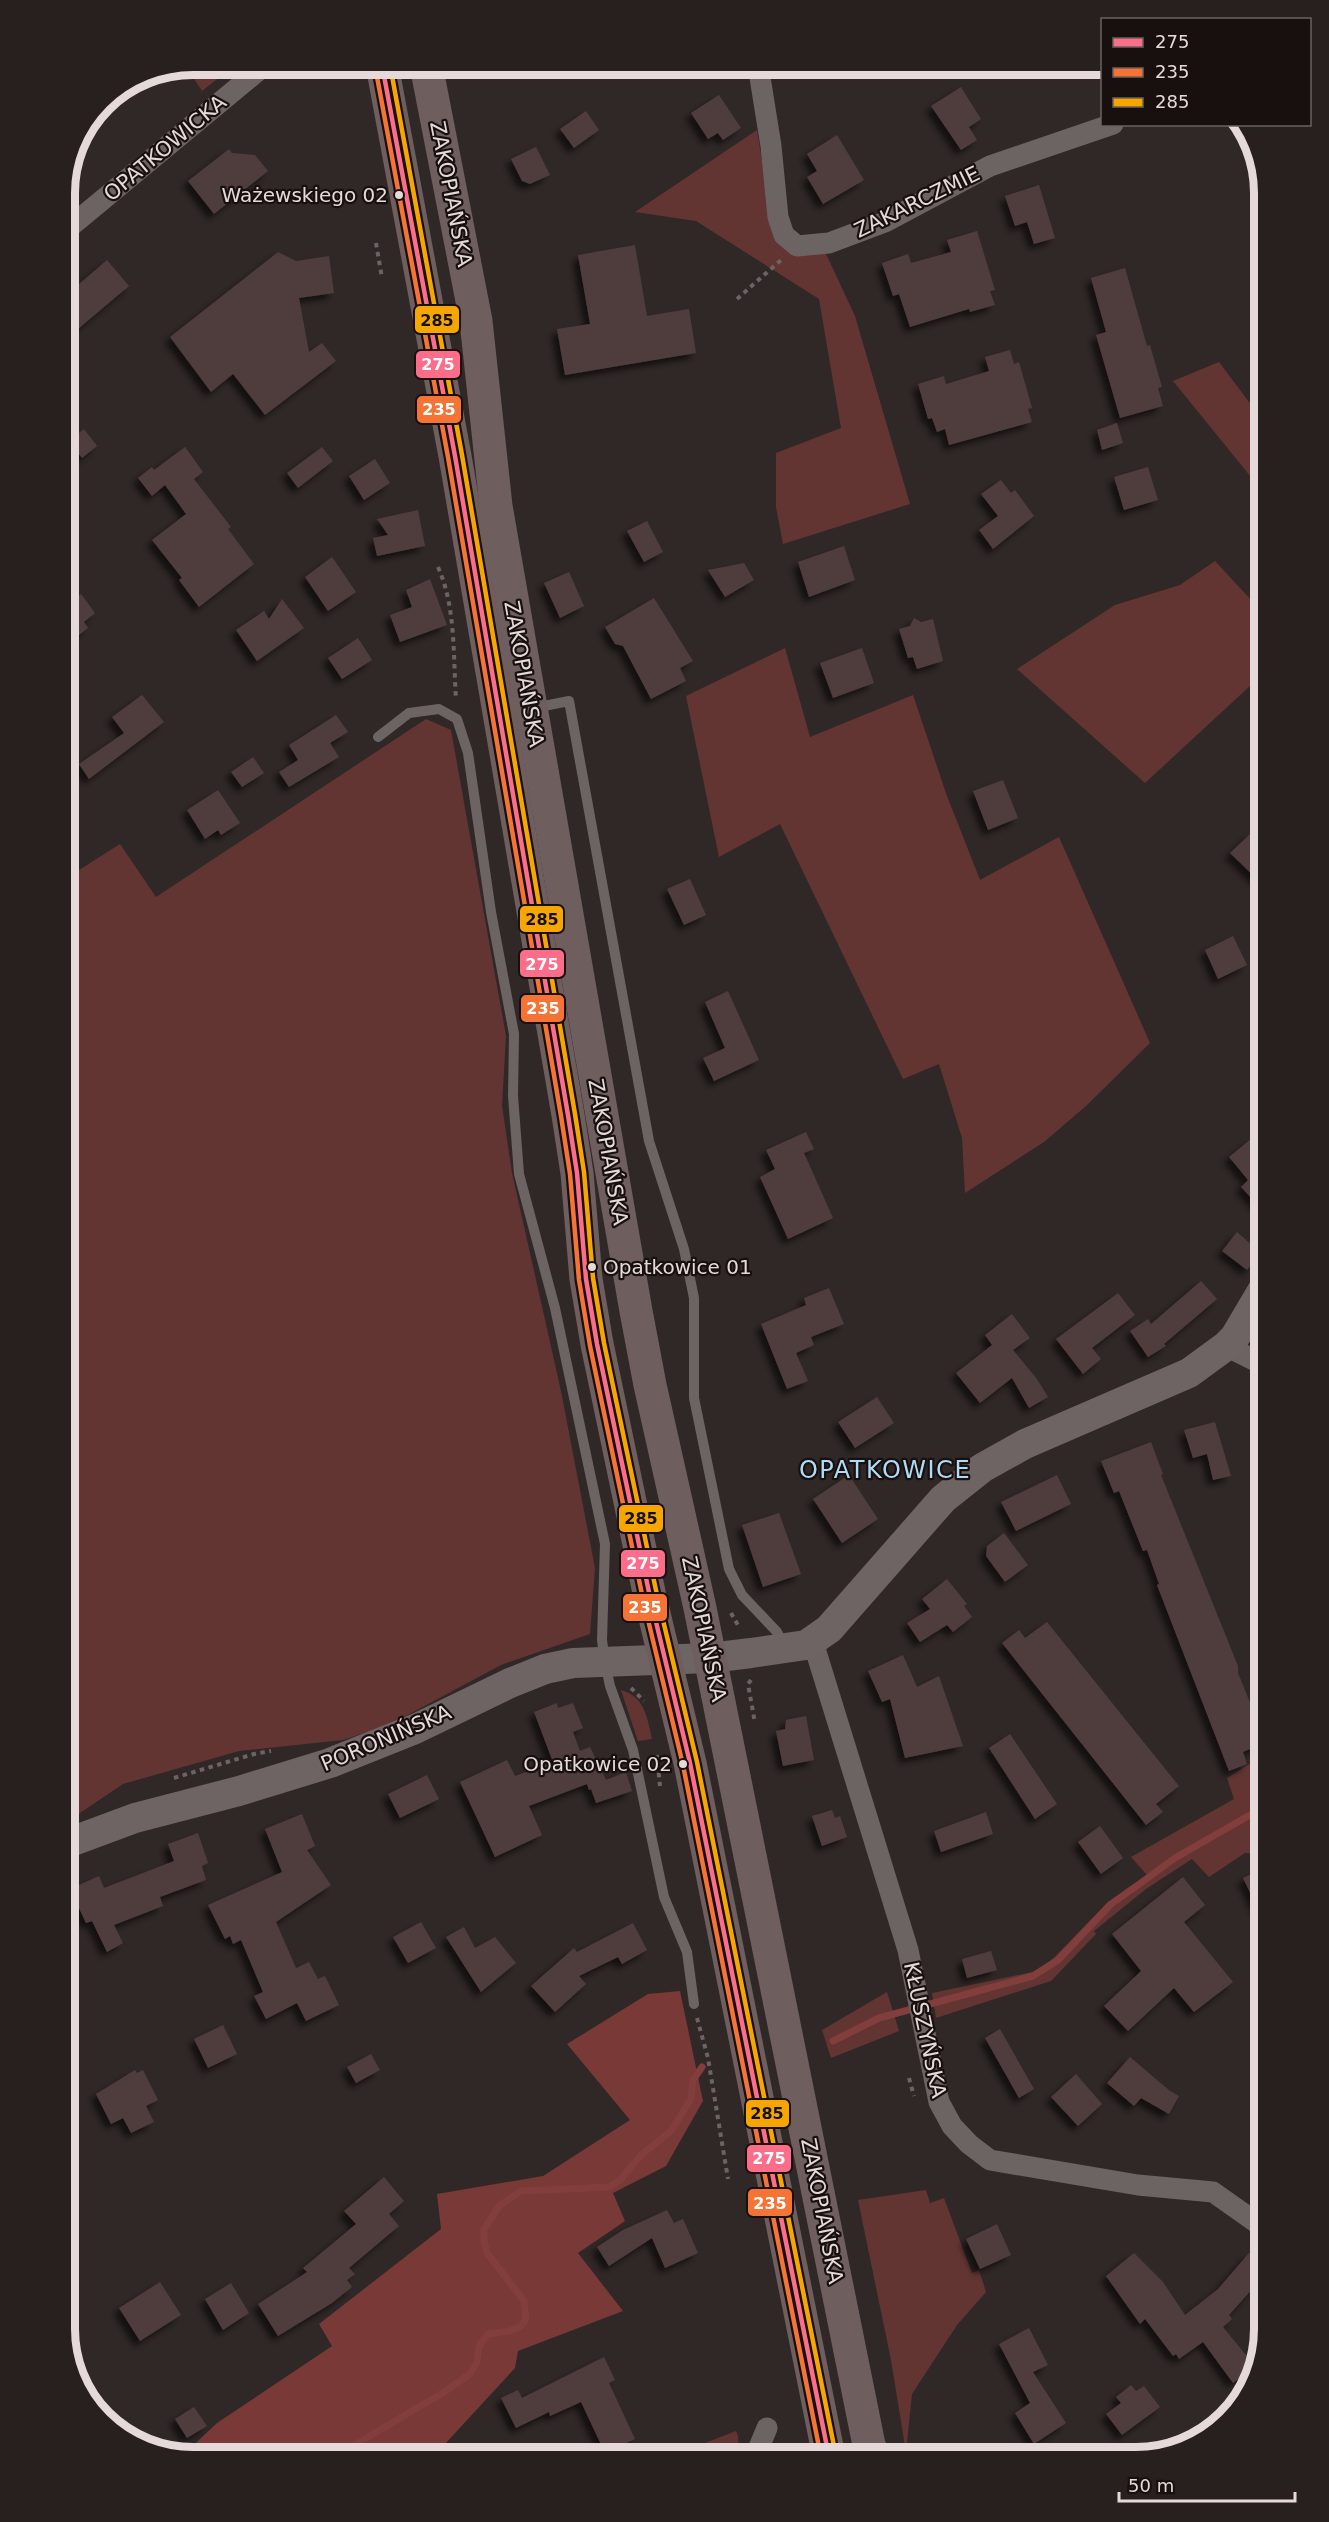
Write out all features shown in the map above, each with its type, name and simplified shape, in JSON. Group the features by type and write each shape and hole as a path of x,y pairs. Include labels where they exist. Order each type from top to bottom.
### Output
{"highway":[{"name":"ZAKOPIAŃSKA","path":"384,75 457,467 568,1115 592,1317 650,1597 690,1763 827,2447"},
{"name":"ZAKOPIAŃSKA","path":"428,75 476,321 496,506 640,1332 710,1658 870,2447"},
{"path":"810,2447 818,2403"}],"street":[{"name":"OPATKOWICKA","path":"75,223 252,75"},
{"path":"760,75 771,146 777,216 784,235 797,246"},
{"name":"ZAKARCZMIE","path":"797,246 829,243 885,222 990,166 1107,126"},
{"path":"799,1645 830,1629 943,1499 982,1468 1024,1444 1189,1373 1235,1337 1254,1305"},
{"path":"1226,1346 1254,1360"},
{"name":"PORONIŃSKA","path":"75,1840 135,1818 239,1791 330,1763 419,1728 510,1683 545,1669 573,1663 710,1658 799,1645"},
{"name":"KŁUSZYŃSKA","path":"799,1645 908,1950 939,2102 952,2126 969,2144 990,2160 1138,2185 1213,2192 1254,2221"},
{"path":"760,2447 767,2428"}],"lane":[{"path":"531,709 569,701 649,1142 684,1249 694,1298 694,1398 729,1569 742,1595 777,1632 799,1645"},
{"path":"378,737 409,713 439,710 457,719 468,753 491,912 514,1034 513,1096 519,1174 555,1308 605,1544 602,1640 605,1663 610,1686 633,1750 664,1897 687,1952 693,2004"}],"path":[{"path":"376,243 382,278"},
{"path":"737,299 797,246"},
{"path":"438,567 445,582 452,624 457,719"},
{"path":"730,1611 740,1628"},
{"path":"755,1723 748,1684 756,1673"},
{"path":"630,1687 644,1699 647,1710"},
{"path":"693,2004 708,2058 728,2179"}],"shaded area":[{"path":"192,75 222,75 202,91"},
{"path":"757,130 772,221 823,249 828,258 855,316 910,504 783,544 776,507 776,453 841,428 819,299 696,221 635,212"},
{"path":"1219,362 1254,409 1254,481 1173,381"},
{"path":"1215,561 1254,603 1254,682 1145,783 1017,669 1115,605 1180,585"},
{"path":"785,648 810,737 913,695 947,796 980,880 1059,837 1150,1043 1086,1106 1044,1142 965,1193 962,1138 939,1064 903,1079 780,824 719,857 686,696"},
{"path":"426,719 451,730 506,1036 502,1106 512,1173 561,1391 595,1568 590,1634 501,1665 391,1724 343,1740 239,1751 123,1784 75,1816 75,873 120,844 156,897"},
{"path":"621,1690 629,1693 644,1709 652,1739 638,1741"},
{"path":"1254,1761 1254,1853 1245,1853 1209,1877 1192,1859 1146,1889 1094,1931 1096,1934 1051,1981 936,2018 932,1993 1042,1970 1107,1903 1147,1875 1131,1857 1234,1799 1227,1778"},
{"path":"680,1991 703,2101 666,2166 613,2193 625,2221 578,2253 623,2311 518,2351 515,2368 442,2447 192,2447 217,2423 332,2346 319,2324 441,2229 437,2194 543,2176 630,2120 567,2044 648,1994"},
{"path":"887,1992 899,2031 831,2058 822,2030"},
{"path":"926,2190 930,2203 944,2198 972,2273 979,2270 986,2292 957,2325 912,2394 907,2447 891,2360 858,2200"},
{"path":"736,2431 738,2437 738,2447 695,2447"}],"building":[{"path":"961,87 981,119 969,127 977,140 961,150 931,106"},
{"path":"719,95 741,128 723,140 718,133 708,139 691,113"},
{"path":"586,111 599,130 574,148 560,129"},
{"path":"837,135 864,180 823,204 807,177 817,171 807,154"},
{"path":"536,147 550,175 530,184 522,181 511,159"},
{"path":"229,149 232,153 255,155 268,171 214,214 188,181"},
{"path":"1039,185 1055,238 1034,244 1027,222 1015,226 1005,196"},
{"path":"977,231 995,290 990,291 995,305 970,312 969,309 910,327 899,294 893,296 882,263 908,254 911,263 951,252 947,240"},
{"path":"635,245 647,316 689,309 696,353 565,375 557,329 590,324 578,255"},
{"path":"278,252 296,261 329,256 334,293 299,298 309,352 322,343 336,361 265,415 233,374 211,392 170,337"},
{"path":"107,260 129,286 75,332 75,287"},
{"path":"1125,268 1147,346 1150,345 1162,387 1158,388 1163,406 1120,418 1096,335 1106,332 1091,278"},
{"path":"1010,350 1014,364 1019,362 1032,408 1028,409 1032,422 949,445 945,429 937,432 932,418 928,419 918,384 944,376 946,384 989,371 985,357"},
{"path":"1117,423 1123,443 1102,450 1097,430"},
{"path":"84,429 97,446 82,458 75,449 75,436"},
{"path":"185,447 203,472 194,479 231,527 228,529 254,564 199,607 179,580 182,578 152,540 186,514 165,485 152,496 138,478 152,467 154,470"},
{"path":"322,447 333,461 298,488 287,473"},
{"path":"375,459 390,483 364,500 349,476"},
{"path":"1148,467 1158,500 1124,510 1114,477"},
{"path":"1001,480 1011,493 1015,490 1034,516 993,549 979,530 998,516 981,494"},
{"path":"418,510 425,546 377,556 373,538 388,535 377,519"},
{"path":"647,521 663,552 644,562 627,531"},
{"path":"844,546 855,580 809,597 798,562"},
{"path":"332,557 356,592 328,611 305,577"},
{"path":"744,563 754,580 725,597 708,570"},
{"path":"569,572 584,606 560,618 544,583"},
{"path":"430,579 447,625 400,642 390,615 412,607 406,590"},
{"path":"81,594 95,613 84,622 88,628 75,638 75,599"},
{"path":"654,598 693,661 680,668 686,681 651,699 623,646 615,644 605,627"},
{"path":"282,599 304,628 257,661 236,630 264,611 269,619"},
{"path":"914,618 921,622 933,619 943,661 917,669 913,657 908,658 899,629 910,626"},
{"path":"358,638 372,660 342,679 328,658"},
{"path":"862,648 874,683 833,698 820,663"},
{"path":"142,695 164,722 89,779 79,764 124,733 112,717"},
{"path":"336,715 348,732 330,743 339,757 289,787 279,772 298,760 289,745"},
{"path":"253,757 264,773 242,787 231,772"},
{"path":"1003,780 1018,818 988,830 973,791"},
{"path":"218,790 240,823 221,835 218,830 205,839 187,810"},
{"path":"1250,834 1254,834 1254,876 1230,853"},
{"path":"690,879 706,915 684,925 667,889"},
{"path":"1233,936 1247,965 1218,979 1205,950"},
{"path":"728,991 759,1060 714,1081 703,1058 725,1048 705,1002"},
{"path":"806,1132 814,1149 804,1153 833,1218 788,1239 760,1177 775,1169 766,1150"},
{"path":"1251,1139 1254,1142 1254,1201 1241,1187 1248,1180 1229,1157"},
{"path":"1237,1232 1254,1247 1254,1262 1247,1270 1222,1251"},
{"path":"1201,1281 1217,1299 1164,1344 1166,1346 1148,1357 1130,1331 1148,1319 1151,1324"},
{"path":"829,1288 844,1324 811,1337 814,1345 796,1353 808,1381 787,1389 761,1324 806,1305 804,1298"},
{"path":"1118,1293 1135,1315 1092,1348 1101,1359 1083,1374 1056,1339"},
{"path":"1012,1314 1030,1338 1013,1350 1037,1379 1048,1397 1029,1408 1012,1378 980,1403 956,1373 992,1345 985,1335"},
{"path":"877,1397 894,1423 855,1448 838,1422"},
{"path":"1215,1422 1231,1476 1213,1480 1207,1454 1193,1458 1184,1430"},
{"path":"1151,1442 1163,1474 1161,1475 1238,1666 1238,1673 1254,1712 1254,1747 1243,1752 1247,1764 1229,1771 1157,1585 1159,1584 1147,1550 1143,1551 1119,1491 1114,1493 1101,1461"},
{"path":"849,1475 878,1519 842,1543 813,1499"},
{"path":"1057,1475 1071,1504 1016,1531 1001,1502"},
{"path":"779,1513 801,1574 763,1587 742,1525"},
{"path":"1004,1533 1028,1565 1005,1582 986,1556 987,1546"},
{"path":"947,1579 967,1604 964,1606 972,1617 953,1632 947,1625 920,1642 907,1623 930,1609 922,1599"},
{"path":"1047,1622 1179,1786 1156,1804 1163,1812 1146,1825 1002,1643 1019,1630 1025,1638"},
{"path":"903,1655 917,1687 939,1676 963,1746 905,1758 890,1699 882,1702 868,1671"},
{"path":"557,1703 558,1708 573,1703 583,1728 573,1732 580,1751 590,1747 606,1780 626,1772 632,1791 596,1803 587,1784 529,1806 542,1835 495,1857 460,1782 507,1760 515,1776 553,1762 534,1712"},
{"path":"806,1716 814,1760 783,1766 776,1731 785,1729 786,1720"},
{"path":"1010,1734 1057,1804 1035,1819 989,1748"},
{"path":"427,1775 439,1799 400,1818 388,1794"},
{"path":"832,1810 835,1818 840,1816 847,1837 822,1846 812,1816"},
{"path":"986,1812 993,1834 941,1852 934,1831"},
{"path":"302,1814 315,1846 307,1850 331,1885 276,1922 296,1968 309,1962 318,1979 325,1976 339,2005 306,2021 297,2003 266,2019 254,1996 263,1992 241,1940 233,1944 230,1936 225,1939 208,1905 282,1872 265,1829"},
{"path":"1100,1826 1123,1858 1101,1874 1078,1842"},
{"path":"198,1833 208,1863 202,1866 206,1880 160,1897 163,1906 114,1925 123,1943 107,1952 92,1921 86,1923 75,1900 75,1887 99,1876 104,1888 174,1861 168,1844"},
{"path":"1254,1873 1254,1901 1243,1878"},
{"path":"1183,1877 1205,1905 1184,1922 1233,1982 1194,2012 1174,1988 1128,2031 1104,2006 1141,1971 1112,1934"},
{"path":"421,1922 436,1948 408,1963 393,1937"},
{"path":"633,1923 647,1950 622,1964 618,1957 579,1976 586,1984 555,2012 531,1986 574,1948 577,1952"},
{"path":"464,1927 475,1948 495,1937 516,1963 481,1992 446,1937"},
{"path":"991,1951 997,1970 967,1978 962,1959"},
{"path":"223,2025 237,2054 208,2068 194,2039"},
{"path":"1000,2029 1034,2089 1019,2098 985,2038"},
{"path":"371,2054 380,2070 356,2083 347,2067"},
{"path":"1130,2057 1179,2096 1169,2114 1141,2098 1134,2106 1107,2083"},
{"path":"135,2070 137,2073 143,2070 158,2100 146,2106 154,2122 131,2133 123,2118 111,2124 96,2094"},
{"path":"1076,2074 1102,2104 1078,2126 1051,2097"},
{"path":"384,2177 404,2201 389,2214 399,2226 349,2268 355,2274 347,2280 352,2287 332,2303 278,2336 258,2304 307,2272 303,2268 356,2224 344,2211"},
{"path":"667,2210 674,2223 683,2219 698,2253 665,2268 652,2238 609,2266 597,2247 623,2230"},
{"path":"997,2224 1011,2255 980,2269 966,2239"},
{"path":"1134,2253 1163,2282 1185,2315 1218,2289 1249,2253 1254,2257 1254,2287 1229,2315 1232,2319 1223,2327 1250,2360 1245,2364 1248,2367 1245,2374 1233,2383 1203,2342 1179,2359 1176,2354 1173,2356 1145,2319 1140,2324 1106,2276"},
{"path":"160,2282 181,2315 140,2341 119,2308"},
{"path":"231,2283 249,2313 223,2330 205,2299"},
{"path":"1029,2328 1048,2365 1033,2372 1066,2423 1034,2444 1015,2413 1030,2403 999,2344"},
{"path":"604,2357 615,2380 609,2383 635,2439 618,2447 602,2447 581,2402 550,2416 549,2412 516,2428 501,2398 518,2390 522,2398"},
{"path":"1131,2385 1136,2391 1144,2386 1160,2407 1122,2435 1106,2414 1121,2403 1116,2397"},
{"path":"194,2407 207,2426 187,2438 175,2419"}],"waterway":[{"path":"833,2041 879,2018 1033,1976 1058,1960 1111,1904 1175,1858 1254,1813"},
{"path":"352,2447 470,2374 477,2362 479,2346 488,2334 510,2331 521,2326 526,2319 524,2301 487,2253 484,2242 484,2229 500,2205 521,2191 609,2187 620,2180 641,2155 671,2131 691,2099 693,2080 702,2067"}],"transit line":[{"name":"235","path":"377,75 448,457 561,1116 570,1174 579,1280 590,1346 643,1599 683,1765 819,2447"},
{"name":"275","path":"384,75 455,456 568,1115 577,1173 586,1279 597,1344 650,1597 690,1763 827,2447"},
{"name":"285","path":"392,75 462,455 575,1114 584,1172 593,1278 604,1343 657,1595 697,1762 834,2447"}],"place":[{"name":"Ważewskiego 02","path":"399,195"},
{"name":"Opatkowice 01","path":"592,1267"},
{"name":"Opatkowice 02","path":"683,1764"}],"district":[{"name":"OPATKOWICE","path":"885,1470"}]}
